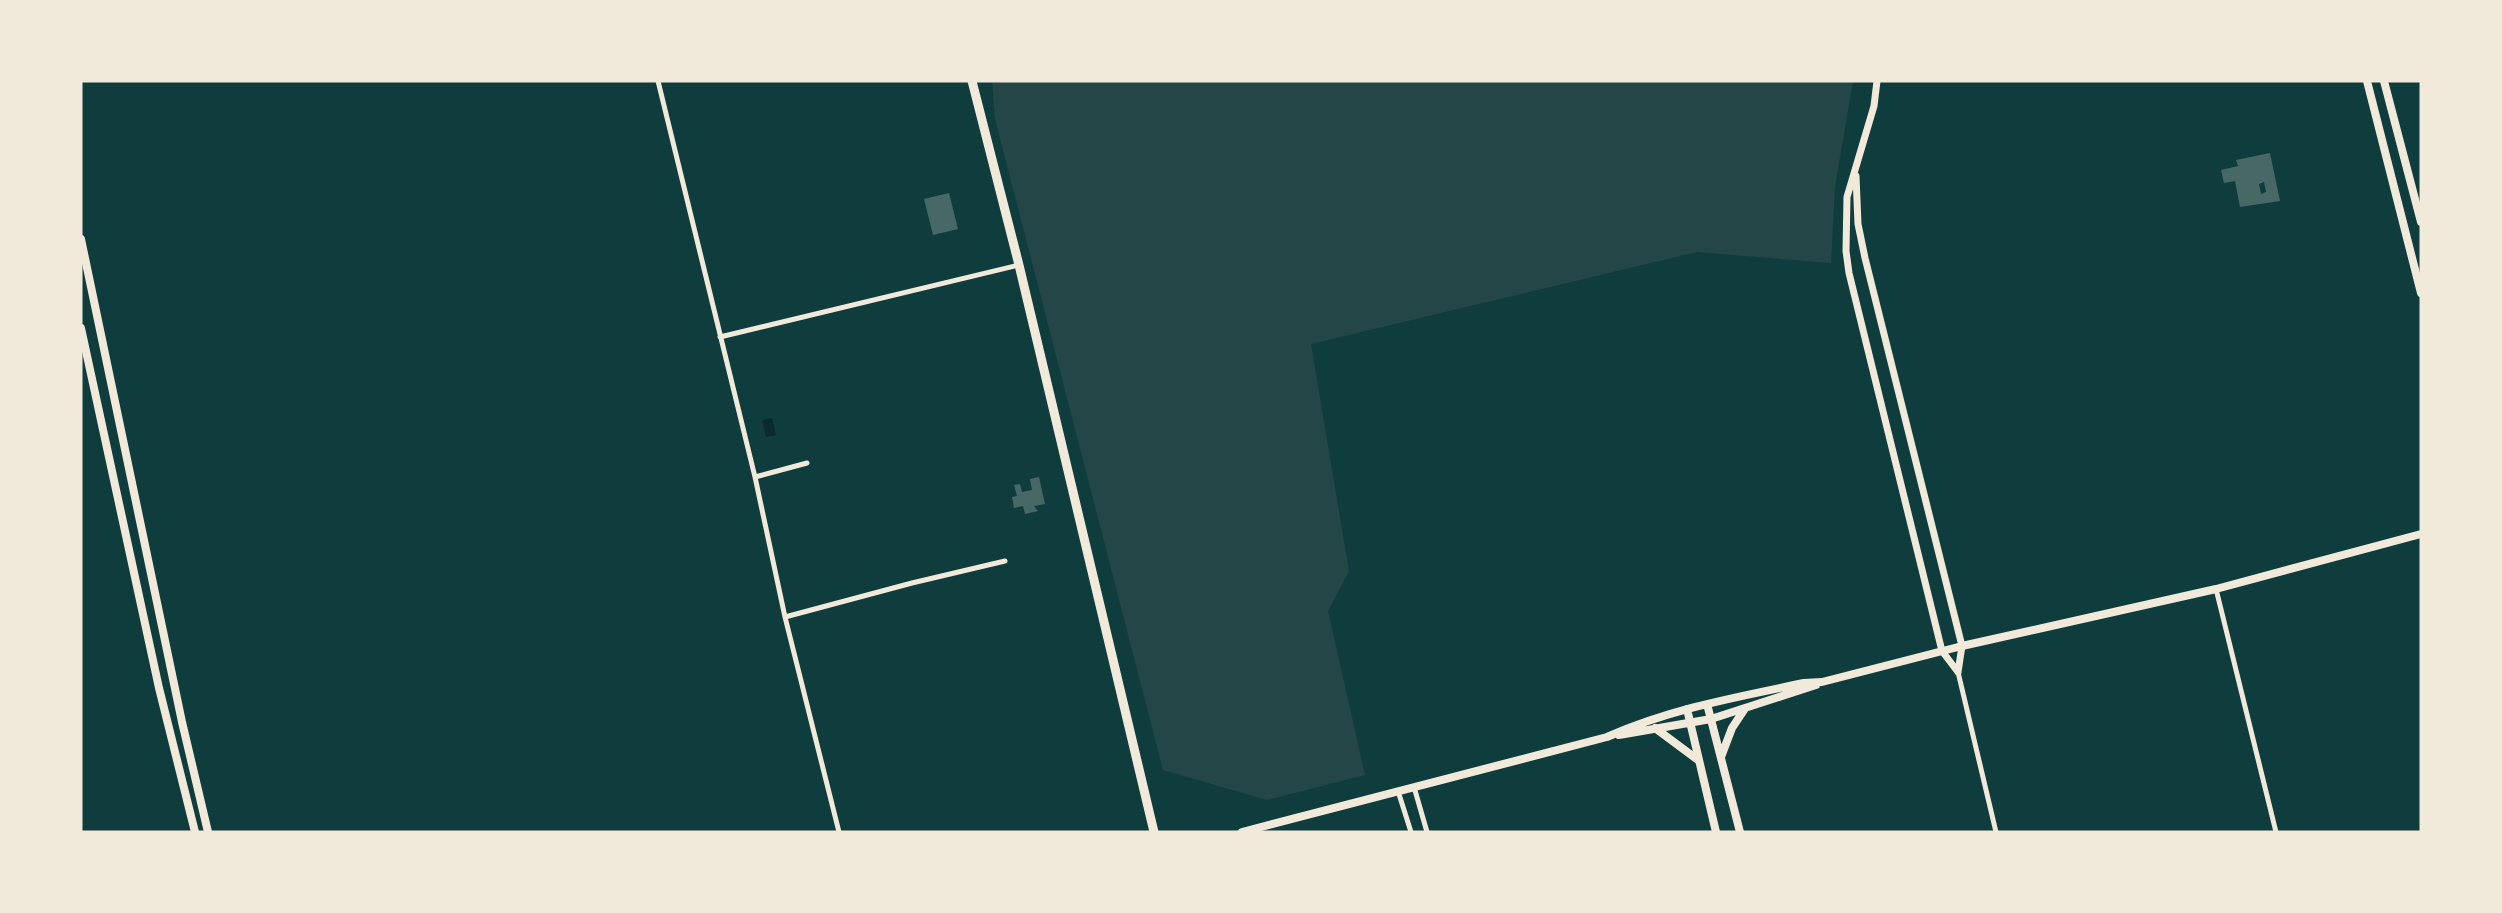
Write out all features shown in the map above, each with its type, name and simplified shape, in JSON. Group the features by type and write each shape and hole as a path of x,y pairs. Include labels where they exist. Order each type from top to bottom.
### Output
{"highway":[{"path":"972,81 1019,266 1154,832"}],"main road":[{"path":"2366,81 2421,293"},
{"path":"2384,81 2421,222"},
{"path":"81,238 184,732 208,832"},
{"path":"81,328 160,688 195,832"},
{"path":"1242,832 1607,737 1710,718 1745,709 1822,682 1962,646 2216,589 2421,534"},
{"path":"1607,737 1639,723 1687,708 1804,683 1822,682"},
{"path":"1707,704 1740,832"},
{"path":"1687,708 1716,832"},
{"path":"1721,757 1732,728 1745,709"},
{"path":"1655,728 1698,760"}],"street":[{"path":"658,81 755,477 785,617 839,832"},
{"path":"1877,81 1874,106 1848,197 1846,251 1849,273 1942,651 1958,672"},
{"path":"1856,170 1858,224 1865,258 1962,646 1958,672 1996,832"},
{"path":"720,337 1019,266"},
{"path":"755,477 807,463"},
{"path":"785,617 912,583 1005,561"},
{"path":"2216,589 2276,832"},
{"path":"1414,787 1427,832"},
{"path":"1398,791 1411,832"}],"shaded area":[{"path":"992,81 1853,81 1835,187 1831,263 1697,252 1311,344 1349,571 1328,611 1365,775 1267,800 1163,770 995,119"},
{"path":"772,418 776,435 766,437 762,420"}],"building":[{"path":"2270,153 2280,201 2240,207 2235,181 2224,183 2221,170 2238,166 2236,160","holes":["2264,182 2266,192 2261,194 2259,184"]},
{"path":"949,193 958,229 933,235 924,199"},
{"path":"1039,477 1045,504 1034,506 1038,511 1025,514 1023,506 1014,508 1012,497 1017,496 1014,485 1020,484 1022,492 1032,490 1030,479"}]}
